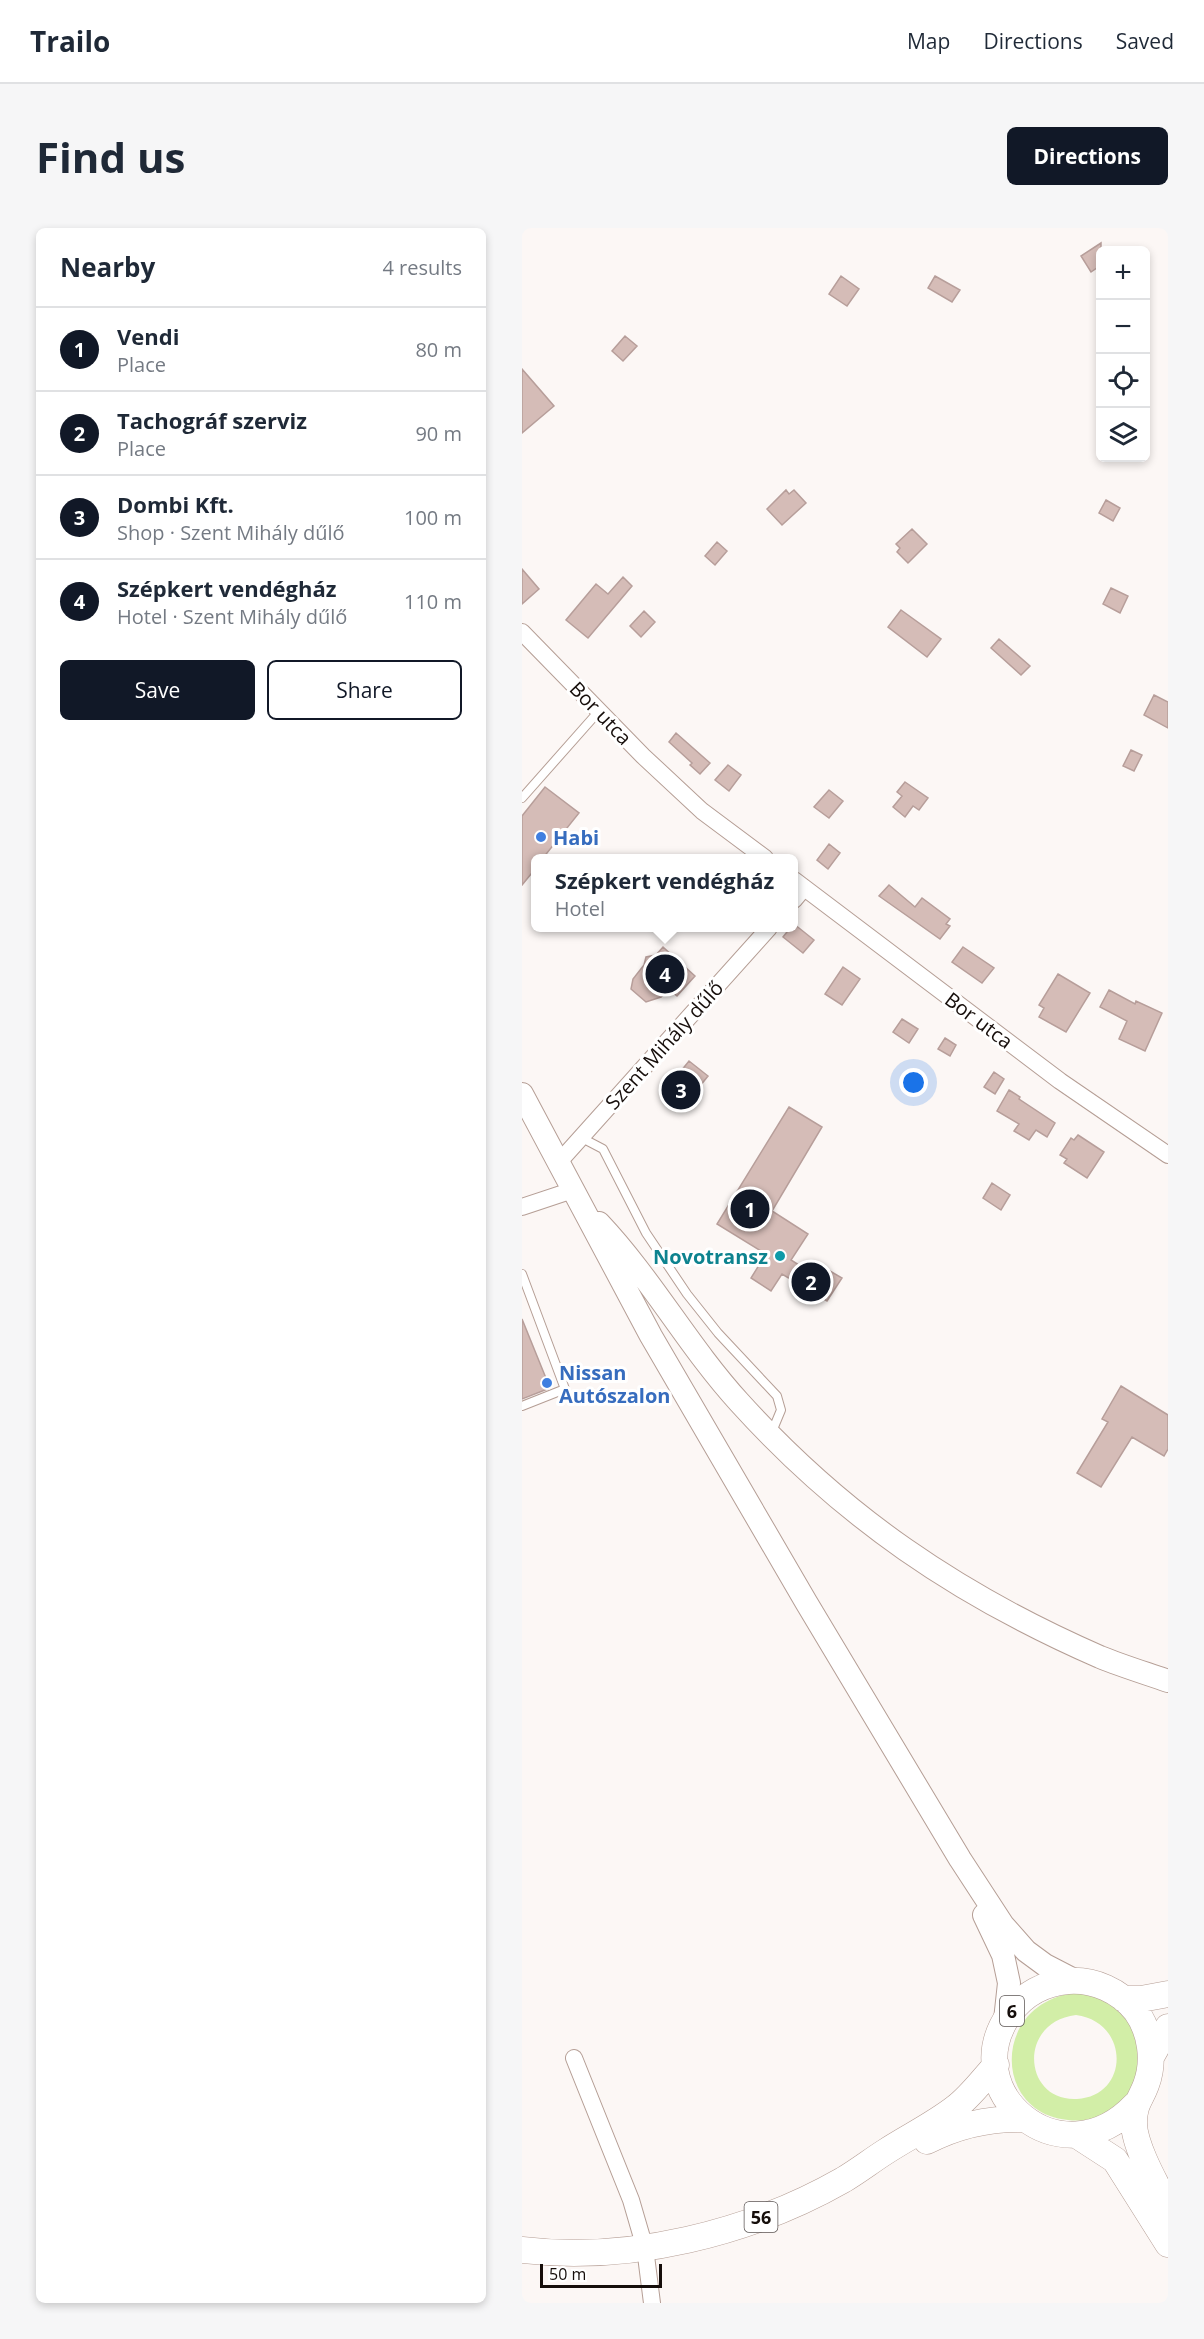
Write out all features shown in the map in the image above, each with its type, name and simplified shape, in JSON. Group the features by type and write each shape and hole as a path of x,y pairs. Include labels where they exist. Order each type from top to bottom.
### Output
{"main road":[{"name":"6","path":"1074,1980 1106,1987 1124,1999 1144,2025 1151,2057 1147,2083 1135,2105 1110,2127 1078,2136 1055,2134 1024,2119 1005,2095 996,2065 997,2042 1005,2020 1015,2006 1035,1991 1058,1982 1074,1980"},
{"path":"1124,1999 1141,2000 1168,1994"},
{"name":"6","path":"1151,2057 1168,2027"},
{"name":"56","path":"522,2250 588,2253 645,2248 712,2233 776,2211 841,2181 957,2107 996,2065"},
{"name":"6","path":"1135,2105 1134,2126 1144,2161 1168,2207"},
{"name":"56","path":"868,2164 891,2159 939,2135 982,2121 1000,2118 1024,2119"},
{"name":"6","path":"1078,2136 1116,2160 1168,2244"}],"street":[{"name":"Bor utca","path":"522,632 702,811 760,854"},
{"name":"Bor utca","path":"798,890 1060,1081 1168,1155"},
{"name":"Szent Mihály dűlő","path":"559,1162 765,932"},
{"path":"522,1094 651,1336 806,1602 960,1859 1003,1925 1026,1952 1074,1980"},
{"path":"577,1197 622,1248 692,1345 738,1401 806,1472 846,1506 907,1552 1029,1624 1101,1658 1168,1681"},
{"path":"522,1207 577,1197"},
{"path":"960,1859 969,1886 1003,1955 1009,1983 1005,2020"},
{"path":"574,2058 631,2200 645,2248 652,2303"}],"lane":[{"path":"522,798 599,711"},
{"path":"582,1138 603,1149 646,1233 687,1294 718,1333 777,1396 781,1410 770,1435"},
{"path":"522,1274 565,1389 522,1406"}],"green space":[{"path":"1074,1993 1091,1996 1117,2009 1133,2031 1138,2060 1134,2083 1125,2097 1104,2114 1073,2121 1043,2113 1025,2099 1015,2080 1012,2058 1016,2036 1028,2017 1047,2001","holes":["1076,2015 1094,2020 1106,2031 1114,2044 1117,2058 1114,2073 1107,2086 1094,2095 1077,2099 1059,2097 1046,2088 1037,2076 1034,2061 1036,2045 1044,2032 1057,2021"]}],"building":[{"path":"1096,246 1096,268 1091,272 1081,256"},
{"path":"841,276 859,289 847,306 829,294"},
{"path":"935,276 960,290 952,302 928,288"},
{"path":"625,336 637,346 623,361 612,351"},
{"path":"522,369 554,406 522,433"},
{"path":"786,490 789,494 794,490 806,503 782,525 767,509"},
{"path":"1106,500 1120,508 1113,521 1099,513"},
{"path":"912,529 927,544 908,563 897,552 900,548 896,544"},
{"path":"717,542 727,551 715,565 705,556"},
{"path":"522,569 539,589 522,604"},
{"path":"623,577 632,586 588,638 566,620 596,584 608,594"},
{"path":"1111,588 1128,596 1120,613 1103,604"},
{"path":"901,610 941,639 927,657 888,627"},
{"path":"644,611 655,622 641,637 630,626"},
{"path":"999,639 1030,666 1021,675 991,648"},
{"path":"1154,695 1168,702 1168,728 1144,715"},
{"path":"676,733 710,763 700,774 690,765 692,763 669,742"},
{"path":"1131,750 1142,755 1134,771 1123,766"},
{"path":"728,765 741,775 729,791 715,780"},
{"path":"905,782 928,798 919,810 913,806 905,817 893,807 902,796 897,792"},
{"name":"Habi","path":"545,787 579,813 546,854 531,854 531,874 522,885 522,816"},
{"path":"829,790 843,801 829,818 814,807"},
{"path":"829,844 840,853 828,869 817,860"},
{"path":"889,885 915,907 922,898 950,919 946,924 950,926 940,939 879,896"},
{"path":"798,927 814,940 803,953 783,937 787,932 798,932"},
{"path":"663,947 695,976 677,996 669,989 661,997 646,1002 631,989 633,979 644,965 646,957 656,955"},
{"path":"963,947 994,968 982,983 952,962"},
{"path":"843,967 860,979 842,1005 825,994"},
{"path":"1058,974 1090,993 1066,1032 1039,1017 1044,1008 1039,1005"},
{"path":"1109,990 1135,1004 1136,1001 1162,1013 1145,1051 1119,1039 1127,1021 1100,1007"},
{"path":"902,1019 918,1029 909,1043 893,1032"},
{"path":"945,1038 956,1045 950,1056 938,1049"},
{"path":"689,1061 708,1076 683,1107 664,1092"},
{"path":"994,1072 1004,1079 995,1094 984,1087"},
{"path":"1009,1090 1055,1123 1047,1137 1036,1130 1029,1140 1014,1131 1019,1124 997,1111"},
{"path":"789,1107 822,1127 772,1211 808,1234 791,1260 824,1281 830,1271 842,1278 827,1301 782,1274 771,1291 751,1278 766,1254 717,1224"},
{"path":"1078,1135 1104,1152 1087,1178 1064,1163 1067,1159 1060,1155 1071,1138 1074,1140"},
{"path":"992,1183 1010,1195 1001,1210 983,1198"},
{"path":"522,1319 550,1388 522,1399"},
{"path":"1121,1386 1168,1415 1168,1449 1164,1456 1132,1437 1101,1487 1077,1473 1108,1422 1102,1419"}],"place":[{"name":"Habi","path":"541,837"},
{"name":"Szépkert vendégház","path":"665,974"},
{"name":"Dombi Kft.","path":"681,1090"},
{"name":"Vendi","path":"750,1209"},
{"name":"Novotransz","path":"780,1256"},
{"name":"Tachográf szerviz","path":"811,1282"},
{"name":"Nissan Autószalon","path":"547,1383"}]}
